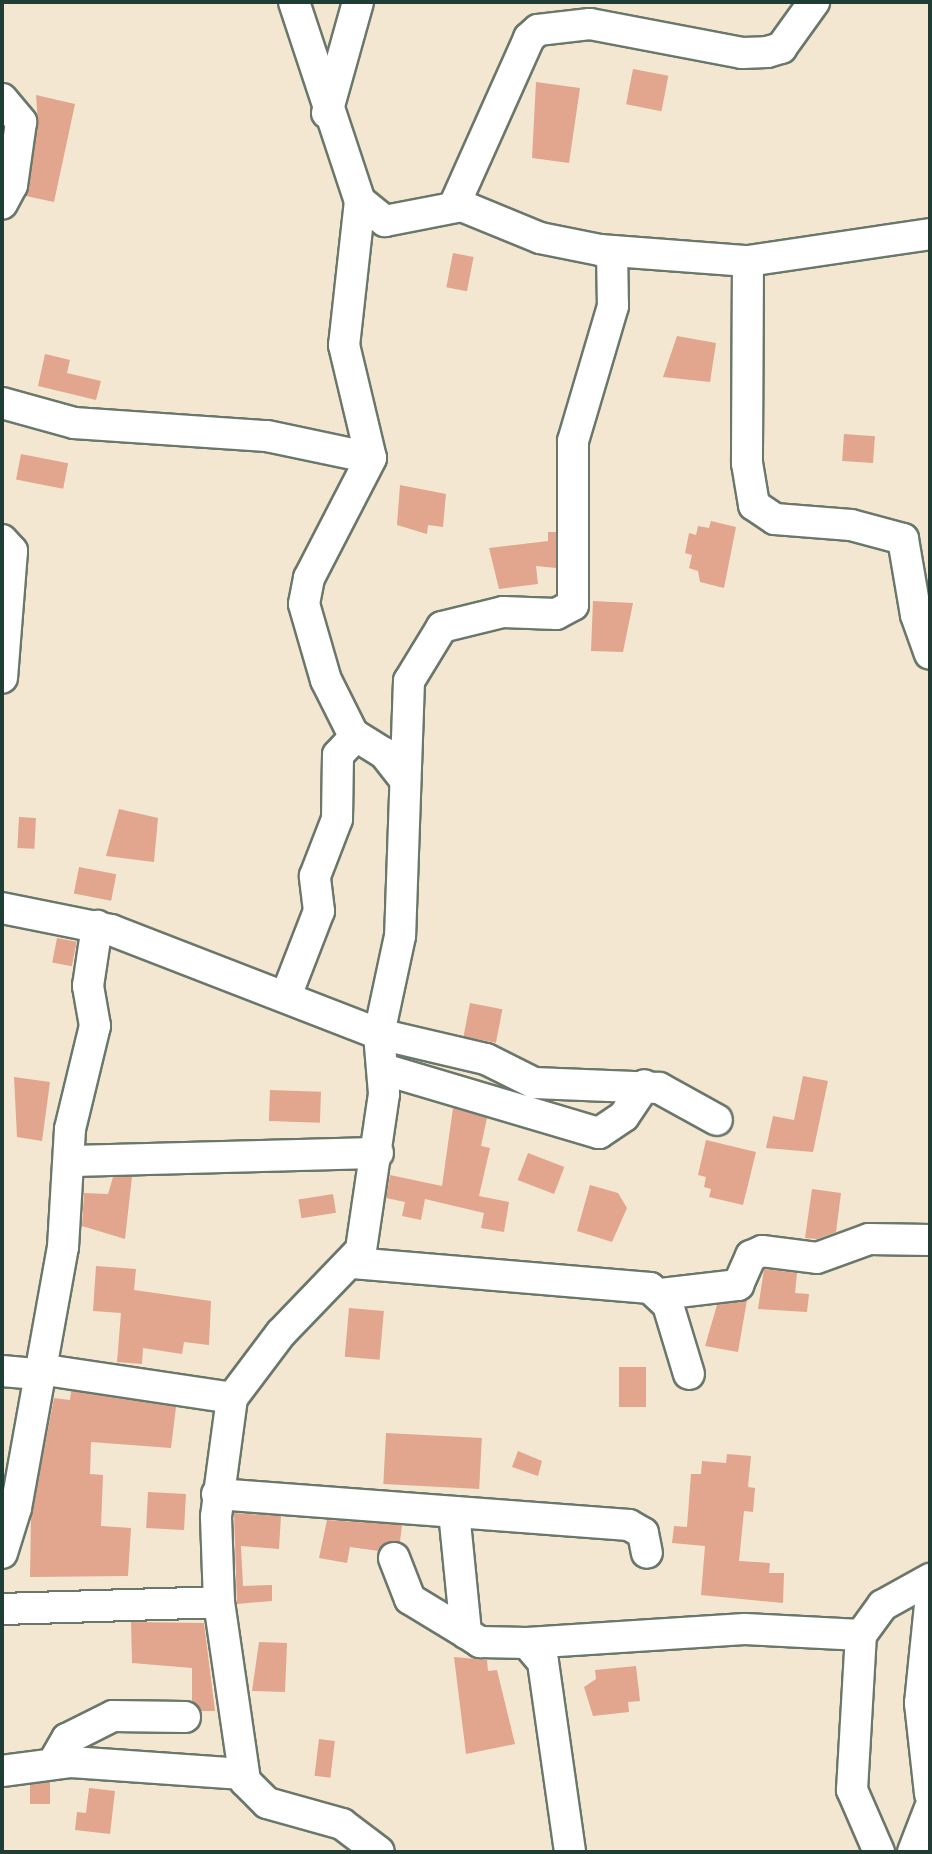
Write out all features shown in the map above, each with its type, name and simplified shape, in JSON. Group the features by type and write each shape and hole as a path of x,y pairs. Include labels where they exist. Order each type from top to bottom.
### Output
{"street":[{"path":"294,2 327,113 360,201 344,345 371,458 309,578 304,604 326,680 356,736 384,753 405,780"},
{"path":"327,113 358,2"},
{"path":"454,206 528,38 538,30 576,13 742,53 766,51 780,48 814,2"},
{"path":"2,99 21,122 12,185 2,204"},
{"path":"360,201 385,221 454,206 480,209 540,239 612,251 748,261 930,234"},
{"path":"379,1852 342,1824 267,1803 243,1774 219,1602 217,1494 232,1398 281,1333 353,1263 365,1235 378,1153 386,1070 379,1034 400,936 409,681 442,627 503,612 556,614 573,605 573,441 614,306 612,251"},
{"path":"748,261 747,463 754,505 775,519 851,525 903,539 916,615 930,654"},
{"path":"2,403 74,423 267,436 371,458"},
{"path":"2,540 12,551 2,678"},
{"path":"286,996 319,911 315,876 337,819 338,755 356,736"},
{"path":"2,908 97,926 286,996 379,1034 486,1059 534,1083 645,1085 672,1092 718,1120"},
{"path":"2,1553 16,1508 63,1247 75,1103 95,1026 88,986 97,926"},
{"path":"386,1070 599,1133 624,1115 645,1085"},
{"path":"69,1161 378,1153"},
{"path":"353,1263 631,1285 661,1294 738,1285 751,1256 762,1251 817,1258 869,1239 930,1240"},
{"path":"661,1294 689,1374"},
{"path":"2,1371 39,1372 232,1398"},
{"path":"217,1494 634,1526 644,1536 647,1553"},
{"path":"454,1511 466,1633"},
{"path":"394,1558 410,1599 480,1642 527,1643 746,1629 861,1635"},
{"path":"879,1852 852,1790 852,1712 861,1635 883,1605 930,1579"},
{"path":"2,1609 219,1602"},
{"path":"930,1605 920,1703 930,1794"},
{"path":"527,1643 543,1661 570,1852"},
{"path":"53,1763 67,1739 113,1716 185,1717"},
{"path":"2,1771 53,1763 243,1774"},
{"path":"913,1852 930,1808"}],"building":[{"path":"633,69 668,76 661,111 626,104"},
{"path":"536,82 580,88 569,163 532,158"},
{"path":"36,95 75,104 54,202 26,196 38,124"},
{"path":"453,253 474,257 467,291 446,287"},
{"path":"677,336 716,343 710,382 663,377"},
{"path":"45,354 70,360 67,373 101,381 96,400 38,386"},
{"path":"844,434 875,436 873,463 842,461"},
{"path":"21,454 68,463 63,489 16,480"},
{"path":"400,485 446,494 443,527 428,525 427,534 397,525"},
{"path":"711,521 736,527 724,588 700,582 698,571 689,568 692,555 685,553 689,533 696,535 698,526 709,528"},
{"path":"548,532 556,532 556,568 536,566 538,584 499,589 489,548 548,541"},
{"path":"593,601 633,603 623,652 591,651"},
{"path":"119,809 158,818 154,862 106,856"},
{"path":"19,817 36,818 34,849 17,848"},
{"path":"79,867 116,874 111,901 74,894"},
{"path":"57,938 77,942 72,966 52,963"},
{"path":"470,1003 502,1009 496,1043 464,1036"},
{"path":"803,1076 828,1081 813,1152 766,1148 773,1116 794,1120"},
{"path":"14,1077 50,1082 42,1141 17,1137"},
{"path":"270,1090 321,1092 320,1123 269,1121"},
{"path":"453,1108 487,1118 481,1146 490,1148 479,1196 509,1202 504,1232 481,1228 484,1213 425,1199 421,1220 402,1216 405,1202 386,1198 390,1175 442,1186"},
{"path":"706,1140 756,1152 743,1205 709,1197 711,1189 704,1187 706,1177 698,1175"},
{"path":"528,1153 564,1167 554,1194 518,1180"},
{"path":"113,1177 132,1177 125,1239 82,1226 84,1193 108,1194"},
{"path":"590,1185 618,1193 627,1208 612,1242 577,1231"},
{"path":"812,1189 841,1193 836,1232 817,1239 805,1238"},
{"path":"333,1194 336,1213 301,1218 298,1199"},
{"path":"96,1266 136,1269 134,1290 211,1301 209,1345 184,1342 182,1354 143,1348 142,1364 117,1362 121,1313 93,1311"},
{"path":"764,1269 797,1273 795,1293 809,1294 807,1312 758,1309"},
{"path":"747,1300 738,1352 705,1346 717,1305"},
{"path":"349,1308 384,1311 380,1360 345,1357"},
{"path":"619,1367 646,1367 646,1407 619,1407"},
{"path":"71,1391 176,1407 171,1448 91,1442 90,1474 103,1475 101,1526 131,1528 128,1576 30,1577 31,1517 54,1398 70,1400"},
{"path":"386,1433 482,1438 479,1489 383,1484"},
{"path":"518,1451 542,1461 538,1476 512,1467"},
{"path":"727,1454 751,1456 748,1487 755,1488 753,1512 744,1511 739,1561 770,1563 769,1573 784,1573 783,1603 701,1595 705,1546 672,1543 674,1526 687,1527 691,1474 701,1474 702,1461 726,1463"},
{"path":"148,1492 186,1494 184,1530 146,1528"},
{"path":"234,1513 281,1516 279,1549 241,1546 243,1586 272,1585 272,1601 237,1604"},
{"path":"327,1520 402,1525 400,1542 379,1551 350,1547 347,1563 319,1558"},
{"path":"131,1622 204,1623 215,1711 201,1711 192,1701 192,1668 132,1663"},
{"path":"259,1642 287,1643 285,1692 252,1691"},
{"path":"454,1657 487,1660 488,1671 497,1670 515,1744 466,1754"},
{"path":"636,1666 640,1701 628,1702 629,1712 593,1716 584,1687 596,1679 595,1670"},
{"path":"319,1739 335,1741 330,1778 314,1776"},
{"path":"30,1782 50,1782 50,1804 30,1804"},
{"path":"89,1788 115,1791 110,1834 75,1830 77,1812 86,1813"}]}
